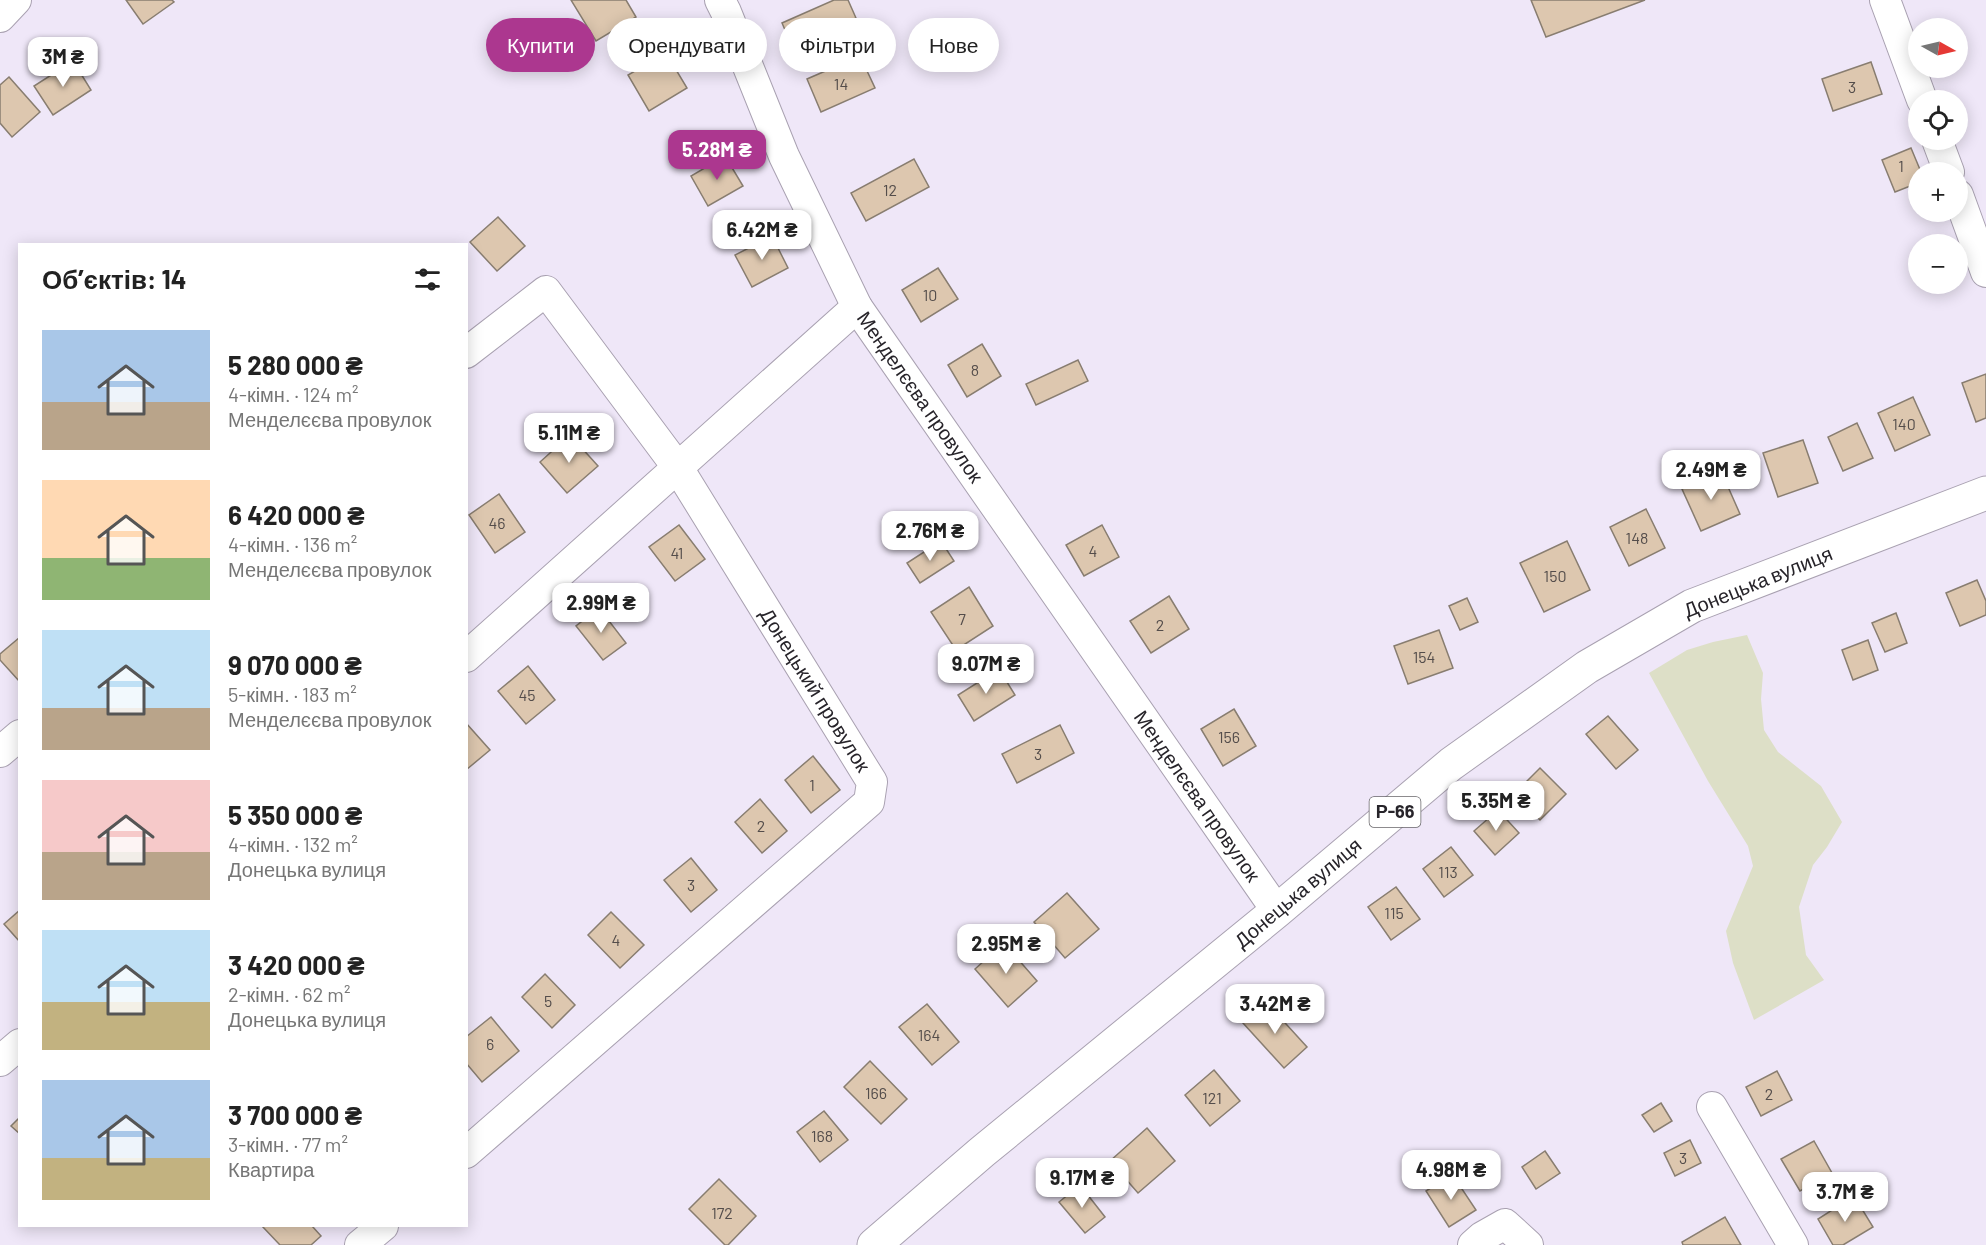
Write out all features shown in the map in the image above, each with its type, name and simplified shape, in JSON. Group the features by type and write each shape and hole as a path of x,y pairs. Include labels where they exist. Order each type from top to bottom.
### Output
{"main road":[{"name":"Донецька вулиця","path":"874,1245 982,1152 1277,911 1451,764 1587,667 1692,606 1986,493"}],"street":[{"path":"0,17 16,0"},
{"name":"Менделєєва провулок","path":"720,0 784,156 856,307 1277,911"},
{"path":"1885,0 1918,90"},
{"path":"1968,222 1986,272"},
{"name":"Донецький провулок","path":"468,350 546,291 678,468 872,782 869,802 468,1151"},
{"path":"468,655 856,307"},
{"path":"0,752 18,737"},
{"path":"0,1061 18,1046"},
{"path":"1712,1107 1793,1245"},
{"path":"1473,1245 1505,1224 1528,1245"},
{"path":"360,1245 382,1227"}],"green space":[{"path":"1747,635 1763,673 1761,699 1764,730 1778,752 1821,786 1842,822 1813,865 1799,907 1806,955 1824,980 1754,1020 1733,963 1726,931 1753,866 1748,846 1708,781 1649,673 1687,650"}],"building":[{"path":"126,0 172,0 174,2 143,24"},
{"path":"571,0 626,0 636,17 607,18 607,34 596,41 595,18 582,18"},
{"path":"834,0 848,0 856,18 793,18"},
{"path":"1531,0 1645,0 1546,37"},
{"path":"73,61 91,90 53,115 34,86"},
{"path":"1871,62 1882,94 1833,111 1822,79"},
{"path":"633,72 677,72 687,88 649,111 628,75"},
{"path":"823,72 868,72 875,88 821,112 807,79"},
{"path":"9,77 40,112 12,137 0,123 0,85"},
{"path":"1908,149 1912,150 1917,162 1908,162 1908,187 1895,192 1882,160"},
{"path":"725,156 743,186 708,206 691,176"},
{"path":"914,159 929,187 866,221 851,193"},
{"path":"498,217 525,246 497,271 470,242"},
{"path":"772,236 788,268 752,287 735,255"},
{"path":"938,268 958,299 921,322 902,290"},
{"path":"982,344 1001,376 967,397 948,365"},
{"path":"1078,360 1088,381 1036,405 1026,384"},
{"path":"1986,374 1986,418 1976,422 1962,383"},
{"path":"1913,397 1930,435 1895,451 1878,413"},
{"path":"1857,423 1873,458 1843,471 1828,437"},
{"path":"570,435 598,466 567,493 540,462"},
{"path":"1803,440 1818,483 1778,497 1763,453"},
{"path":"1721,471 1740,514 1701,531 1682,489"},
{"path":"499,494 525,532 495,553 469,515"},
{"path":"1646,509 1665,548 1629,566 1610,527"},
{"path":"679,525 705,559 675,581 649,547"},
{"path":"1102,525 1119,557 1084,576 1066,545"},
{"path":"941,541 954,561 920,583 907,563"},
{"path":"1567,541 1590,590 1544,612 1520,563"},
{"path":"1977,580 1986,601 1986,615 1960,626 1946,593"},
{"path":"969,587 993,626 956,650 931,612"},
{"path":"1169,596 1189,629 1151,653 1130,621"},
{"path":"1467,598 1478,622 1460,630 1449,606"},
{"path":"599,608 626,643 603,660 576,626"},
{"path":"1896,613 1907,643 1885,652 1872,623"},
{"path":"1439,630 1453,668 1408,684 1394,646"},
{"path":"18,639 18,680 0,660 0,654"},
{"path":"1868,640 1878,670 1853,680 1842,650"},
{"path":"528,666 555,700 526,724 498,691"},
{"path":"999,669 1015,695 974,721 958,695"},
{"path":"1234,709 1256,746 1223,766 1201,729"},
{"path":"1608,716 1638,750 1616,769 1586,734"},
{"path":"468,725 490,750 468,768"},
{"path":"1060,725 1074,753 1017,783 1002,754"},
{"path":"813,756 840,790 811,813 785,780"},
{"path":"1540,768 1566,794 1540,820 1514,794"},
{"path":"760,799 787,831 762,853 735,822"},
{"path":"1498,810 1519,833 1495,855 1474,831"},
{"path":"1451,847 1473,875 1444,897 1423,869"},
{"path":"691,858 717,890 691,912 664,880"},
{"path":"1396,887 1420,919 1391,940 1368,907"},
{"path":"1067,893 1099,929 1065,958 1034,922"},
{"path":"18,912 18,940 4,924"},
{"path":"611,912 644,945 620,968 588,935"},
{"path":"1004,943 1037,981 1008,1007 975,969"},
{"path":"545,974 575,1005 552,1028 522,997"},
{"path":"1266,1002 1307,1047 1284,1068 1243,1023"},
{"path":"927,1004 959,1042 932,1065 899,1027"},
{"path":"491,1017 519,1051 482,1082 468,1065 468,1035"},
{"path":"870,1061 907,1099 881,1124 844,1087"},
{"path":"1214,1070 1240,1101 1210,1126 1185,1095"},
{"path":"1777,1071 1792,1100 1761,1116 1746,1087"},
{"path":"1661,1103 1672,1121 1654,1132 1642,1115"},
{"path":"824,1111 848,1140 820,1162 797,1132"},
{"path":"18,1119 18,1132 11,1126"},
{"path":"1147,1128 1175,1161 1138,1193 1110,1161"},
{"path":"1690,1140 1701,1163 1675,1176 1664,1153"},
{"path":"1814,1141 1832,1173 1800,1191 1781,1159"},
{"path":"1545,1151 1560,1173 1536,1189 1522,1167"},
{"path":"1452,1174 1476,1210 1449,1227 1426,1191"},
{"path":"719,1179 756,1216 728,1245 725,1245 689,1209"},
{"path":"1080,1185 1105,1217 1085,1233 1059,1202"},
{"path":"1854,1196 1873,1227 1843,1245 1833,1245 1818,1219"},
{"path":"1725,1217 1741,1245 1683,1245 1682,1242"},
{"path":"263,1227 313,1227 321,1236 311,1245 280,1245"}]}
